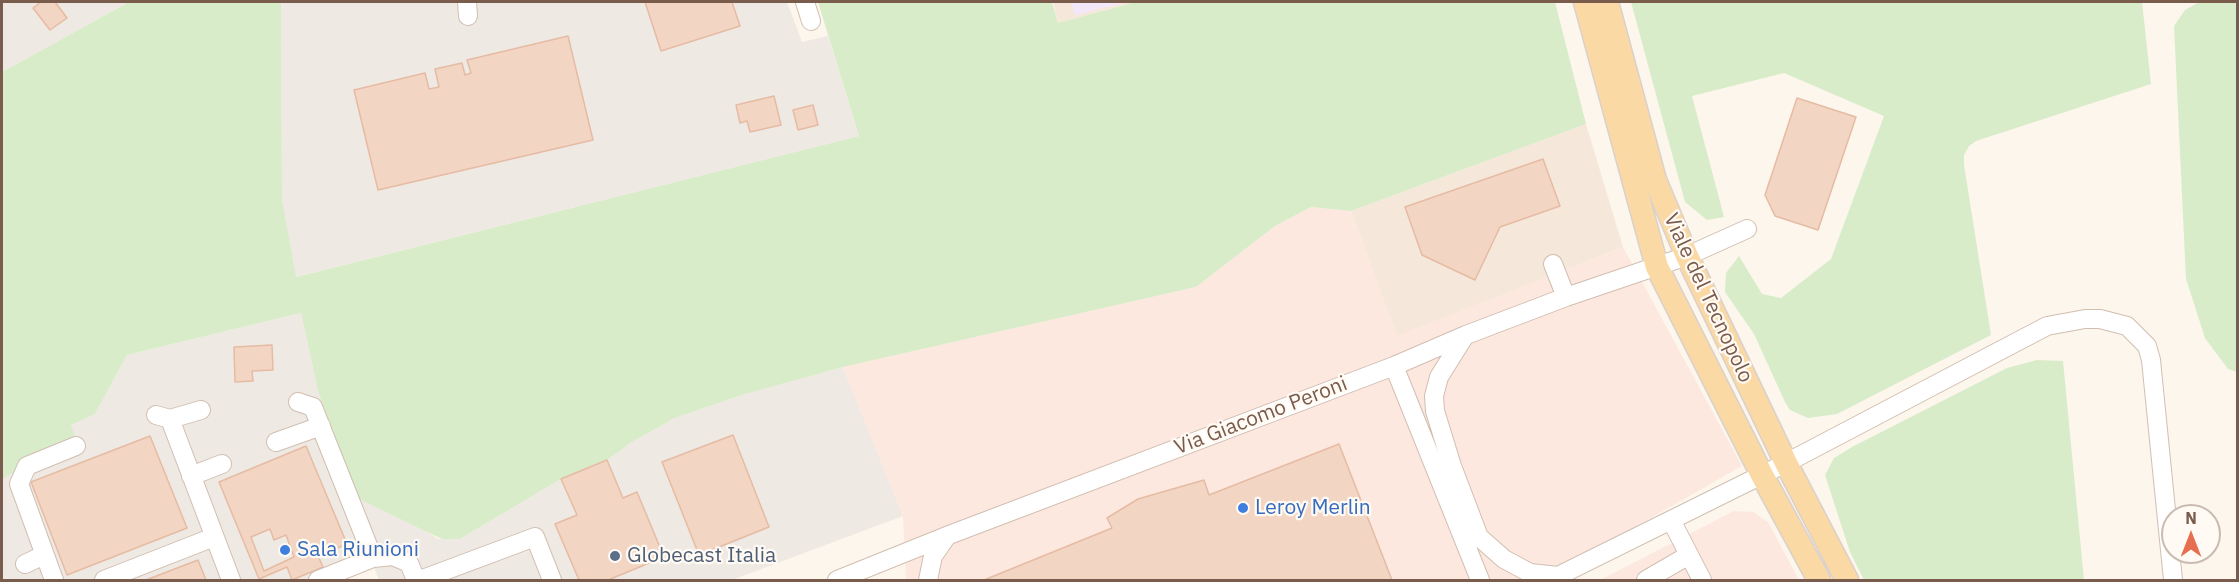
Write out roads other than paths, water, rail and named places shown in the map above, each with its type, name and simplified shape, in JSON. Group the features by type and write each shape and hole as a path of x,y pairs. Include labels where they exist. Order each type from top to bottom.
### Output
{"main road":[{"name":"Viale del Tecnopolo","path":"1585,2 1657,267 1762,475 1819,580"},
{"name":"Viale del Tecnopolo","path":"1607,2 1655,180 1687,256 1785,463 1847,580"}],"street":[{"path":"805,2 811,21"},
{"name":"Via Giacomo Peroni","path":"837,580 949,535 1394,366 1466,335 1566,297 1687,256 1748,229"},
{"path":"1553,264 1566,297"},
{"path":"1466,335 1439,377 1434,396 1435,411 1452,466 1479,537 1504,559 1530,573 1554,578 1762,475 2047,326 2085,319 2115,322 2137,334 2146,346 2151,360 2173,580"},
{"path":"1394,366 1480,580"},
{"path":"298,402 313,407 374,558"},
{"path":"201,410 163,417 191,476 231,580"},
{"path":"276,442 321,426"},
{"path":"54,580 15,491 27,466 76,446"},
{"path":"191,476 222,464"},
{"path":"1671,520 1702,580"},
{"path":"928,580 933,556 949,535"},
{"path":"104,580 214,537"},
{"path":"318,580 374,558 393,556 408,563 418,580 535,537 552,580"},
{"path":"25,564 44,555"},
{"path":"1651,579 1689,555"}],"place":[{"name":"Leroy Merlin","path":"1243,508"},
{"name":"Sala Riunioni","path":"285,550"},
{"name":"Globecast Italia","path":"615,556"}]}
